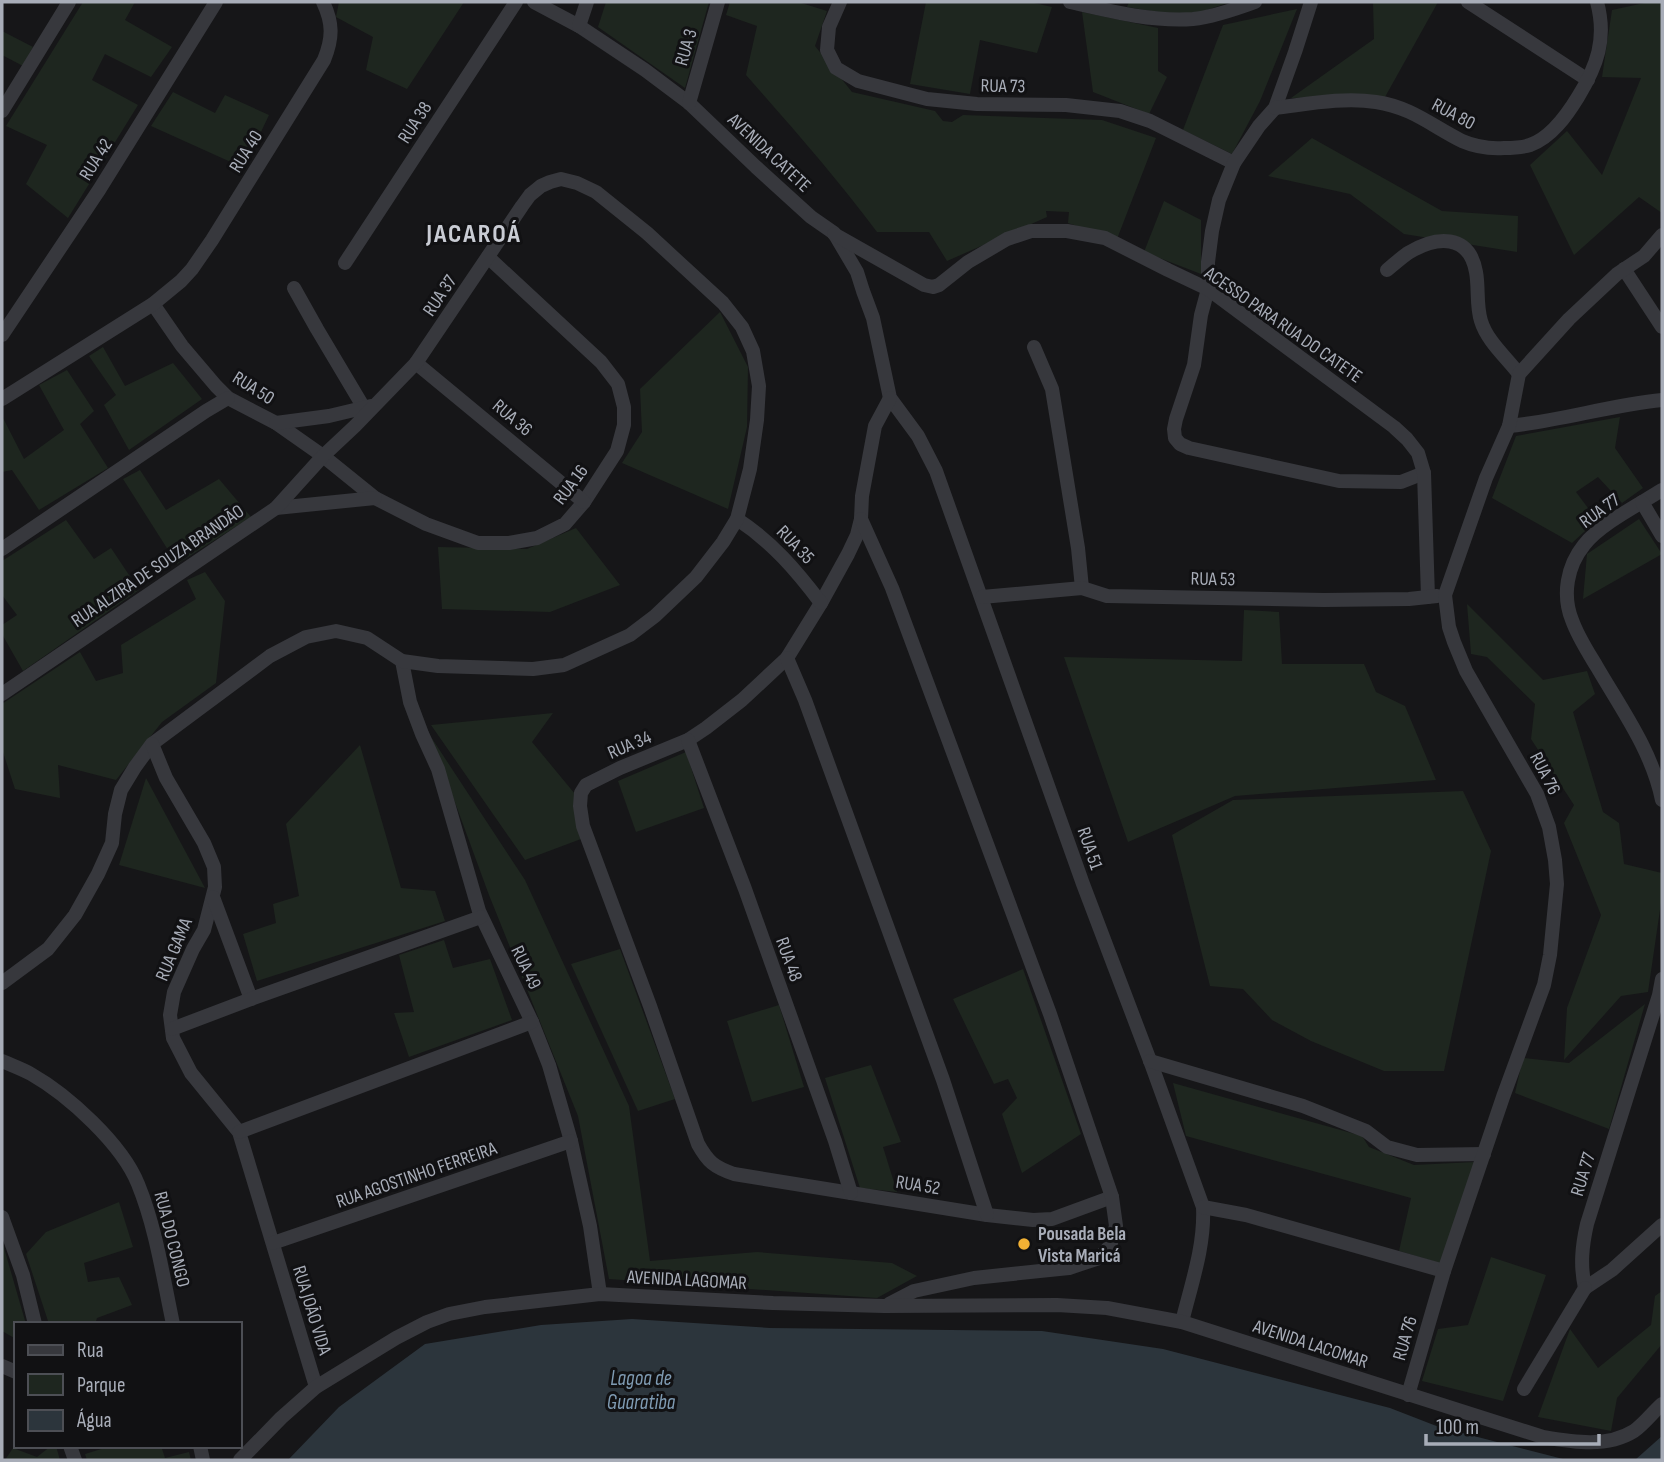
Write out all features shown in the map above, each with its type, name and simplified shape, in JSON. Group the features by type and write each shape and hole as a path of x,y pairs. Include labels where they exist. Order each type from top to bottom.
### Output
{"street":[{"path":"2,111 69,2"},
{"name":"RUA 42","path":"2,335 99,190 216,2"},
{"name":"RUA 40","path":"2,399 153,304 192,269 324,60 331,33 330,18 323,2"},
{"name":"RUA 38","path":"345,263 516,2"},
{"name":"AVENIDA CATETE","path":"534,2 579,26 689,103 811,217 834,233 857,272 873,318 890,398"},
{"path":"579,26 587,2"},
{"name":"RUA 3","path":"689,103 718,2"},
{"name":"RUA 73","path":"840,2 829,27 827,50 836,68 858,81 927,99 977,104 1066,105 1120,111 1150,121 1234,163"},
{"path":"1070,2 1164,19 1194,19 1255,2"},
{"path":"1311,2 1275,108 1259,125 1234,163 1219,200 1208,262 1208,289 1201,315 1194,365 1176,419 1175,438 1189,448 1339,481 1401,481 1424,473"},
{"path":"1468,2 1588,80"},
{"name":"RUA 80","path":"1275,108 1351,100 1377,102 1409,111 1464,142 1488,149 1533,144 1548,135 1571,108 1588,80 1600,53 1602,32 1597,2"},
{"name":"RUA 37","path":"323,456 416,363 530,195 550,181 561,179 596,192 648,233 723,303 742,327 753,351 759,386 750,469 737,519"},
{"name":"ACESSO PARA RUA DO CATETE","path":"834,233 924,285 933,287 940,285 968,262 1007,239 1031,231 1067,231 1105,238 1208,289 1394,427 1418,453 1424,473 1428,597"},
{"path":"1387,270 1408,253 1427,244 1445,241 1460,244 1468,250 1476,272 1480,319 1484,330 1519,373 1569,319 1624,269 1644,256 1662,235"},
{"name":"RUA 16","path":"323,456 375,498 426,524 478,542 509,543 537,538 565,524 584,502 617,451 624,425 624,407 618,383 601,362 488,257"},
{"path":"1624,269 1662,327"},
{"path":"276,423 370,407 294,288"},
{"name":"RUA 50","path":"153,304 182,345 228,398 276,423 323,456"},
{"path":"1034,347 1052,389 1082,588"},
{"name":"RUA 36","path":"416,363 584,502"},
{"name":"RUA 76","path":"1408,1395 1444,1271 1544,985 1555,913 1557,884 1549,827 1537,794 1466,671 1449,627 1445,595 1486,478 1508,425 1519,373"},
{"path":"2,549 228,398"},
{"name":"RUA 34","path":"717,1168 706,1158 698,1144 583,826 581,793 586,785 620,768 688,740 742,700 787,658 821,603 857,535 875,426 890,398"},
{"name":"RUA 51","path":"890,398 918,436 936,471 1083,884 1203,1208 1199,1253 1182,1322"},
{"path":"1508,425 1539,423 1637,402 1662,400"},
{"name":"RUA ALZIRA DE SOUZA BRANDÃO","path":"2,694 276,508 323,456"},
{"name":"RUA 77","path":"1662,490 1604,527 1586,542 1574,560 1567,579 1571,618 1648,755 1662,800"},
{"path":"276,508 375,498"},
{"path":"1642,502 1662,536"},
{"path":"2,983 48,949 75,915 112,843 121,790 152,744 270,656 306,637 336,631 367,638 402,661 438,666 564,666 630,635 654,616 696,577 737,519"},
{"name":"RUA 35","path":"737,519 759,534 778,552 821,603"},
{"path":"861,519 892,588 1050,1014 1112,1197 1116,1226 1110,1246 1099,1258 1069,1268 974,1278 914,1291 884,1306"},
{"name":"RUA 53","path":"982,597 1082,588 1107,596 1324,600 1409,599 1445,595"},
{"path":"787,658 805,700 943,1080 987,1214"},
{"name":"RUA 49","path":"402,661 410,702 438,769 481,917 532,1022 549,1065 571,1140 590,1226 600,1294"},
{"name":"RUA 48","path":"688,740 754,914 835,1141 851,1194"},
{"name":"RUA GAMA","path":"152,744 166,778 204,843 214,867 215,887 204,930 174,992 170,1015 173,1038 191,1073 239,1132 273,1243"},
{"path":"213,897 251,999"},
{"path":"172,1030 481,917"},
{"name":"RUA 77","path":"1585,1288 1581,1268 1582,1245 1587,1224 1662,979"},
{"path":"239,1132 532,1022"},
{"name":"RUA DO CONGO","path":"2,1061 31,1074 78,1108 116,1147 137,1181 151,1222 173,1322"},
{"path":"1150,1061 1303,1106 1366,1130 1387,1147 1417,1156 1484,1154"},
{"name":"RUA AGOSTINHO FERREIRA","path":"273,1243 571,1140"},
{"name":"RUA 52","path":"717,1168 734,1174 851,1194 1033,1220 1052,1219 1112,1197"},
{"path":"1203,1208 1246,1214 1444,1271"},
{"path":"2,1217 5,1232 23,1275 35,1322"},
{"path":"1524,1388 1585,1288 1612,1270 1662,1226"},
{"name":"RUA JOÃO VIDA","path":"273,1243 316,1387"},
{"name":"AVENIDA LAGOMAR","path":"240,1460 316,1387 427,1322 449,1314 485,1307 600,1294 884,1306 1057,1305 1107,1308 1182,1322"},
{"name":"AVENIDA LACOMAR","path":"1182,1322 1543,1437 1577,1443 1621,1437 1635,1430 1662,1404"}],"green space":[{"path":"83,2 135,2 125,20 172,47 151,77 105,54 92,80 138,105 68,218 26,184 47,145 6,126"},
{"path":"339,2 464,2 407,89 366,70 373,37 336,17"},
{"path":"606,2 709,2 685,88 598,27"},
{"path":"730,2 798,2 827,11 815,46 852,92 935,111 943,121 952,122 963,115 1102,120 1156,138 1117,239 1068,223 1069,212 1046,211 1047,217 947,261 929,232 877,232 746,75 757,26 726,15"},
{"path":"926,2 1030,2 1052,7 1037,53 980,40 970,94 910,84"},
{"path":"1129,2 1230,2 1187,17 1127,7"},
{"path":"1373,2 1438,2 1385,97 1291,98 1374,39"},
{"path":"1662,2 1662,213 1639,197 1574,255 1530,165 1567,131 1602,175 1641,78 1602,77 1612,10"},
{"path":"1297,9 1260,101 1232,154 1183,130 1223,25"},
{"path":"1082,12 1158,28 1158,71 1167,77 1149,114 1093,92"},
{"path":"2,31 33,47 23,66 2,55"},
{"path":"173,92 215,113 225,95 269,115 244,168 151,126"},
{"path":"1312,138 1442,211 1518,216 1517,252 1404,234 1350,194 1268,176"},
{"path":"1164,201 1201,220 1201,274 1144,252"},
{"path":"720,312 748,367 747,427 728,509 622,463 642,432 640,389"},
{"path":"103,347 125,386 173,363 202,399 129,450 104,405 116,395 89,356"},
{"path":"67,370 94,411 80,424 108,468 39,510 12,470 2,472 2,416 24,459 64,430 39,385"},
{"path":"1620,417 1615,448 1643,488 1622,503 1598,477 1576,492 1597,520 1572,543 1492,498 1516,436"},
{"path":"140,470 166,510 219,479 251,517 177,564 123,479"},
{"path":"1639,519 1662,554 1583,599 1587,554"},
{"path":"66,520 94,559 111,548 139,590 23,671 2,634 2,625 17,615 2,595 2,561"},
{"path":"576,528 620,585 550,612 442,609 438,547 527,549"},
{"path":"205,572 225,601 216,683 162,722 116,780 58,765 60,798 15,789 2,749 2,704 80,652 96,681 123,673 121,645 196,599 187,580"},
{"path":"1467,604 1543,680 1587,671 1595,694 1573,712 1603,812 1619,823 1624,864 1662,873 1662,896 1648,992 1621,996 1564,1060 1567,1008 1601,915 1564,823 1574,805 1531,739 1535,704 1487,657 1471,654"},
{"path":"1244,610 1279,612 1282,664 1364,664 1376,692 1405,706 1436,780 1235,796 1128,842 1064,657 1242,661"},
{"path":"553,713 532,742 575,794 581,839 525,860 431,725"},
{"path":"431,737 525,880 629,1106 650,1261 757,1252 892,1263 917,1276 877,1298 609,1279 578,1116 489,895"},
{"path":"360,745 401,888 435,891 445,921 257,981 243,934 276,923 273,904 299,896 286,824"},
{"path":"686,752 704,808 636,832 618,781"},
{"path":"146,778 205,888 119,865"},
{"path":"1463,791 1491,851 1444,1071 1384,1071 1311,1041 1272,1020 1243,989 1210,986 1172,835 1233,800"},
{"path":"444,940 453,968 490,959 512,1020 409,1057 394,1013 414,1012 399,955"},
{"path":"620,949 675,1099 638,1111 571,964"},
{"path":"1023,969 1081,1134 1022,1173 1002,1114 1017,1098 1008,1079 994,1084 953,999"},
{"path":"1645,1004 1609,1129 1515,1093 1523,1058 1569,1063"},
{"path":"779,1005 804,1087 752,1102 727,1021"},
{"path":"871,1065 901,1142 883,1147 897,1192 860,1188 825,1078"},
{"path":"1173,1083 1362,1136 1369,1147 1414,1165 1475,1162 1443,1264 1399,1251 1411,1198 1186,1136"},
{"path":"119,1202 133,1247 84,1263 88,1282 119,1277 132,1305 97,1318 96,1322 48,1322 26,1254 46,1232"},
{"path":"2,1241 25,1322 14,1322 14,1338 2,1331"},
{"path":"1491,1257 1546,1275 1503,1401 1422,1381 1438,1329 1468,1325"},
{"path":"1662,1291 1662,1344 1617,1398 1611,1431 1538,1417 1570,1329 1598,1368 1651,1325 1655,1296"},
{"path":"13,1448 37,1457 48,1448 57,1448 60,1460 5,1460"},
{"path":"104,1448 162,1448 165,1458 189,1452 191,1460 87,1460 85,1454"}],"water":[{"name":"Lagoa de Guaratiba","path":"632,1319 770,1328 1042,1331 1163,1349 1390,1408 1439,1427 1567,1460 288,1460 339,1407 425,1344 541,1325"},
{"path":"1662,1436 1662,1460 1635,1460"}],"place":[{"name":"Pousada Bela Vista Maricá","path":"1024,1244"}],"district":[{"name":"JACAROÁ","path":"474,233"}]}
